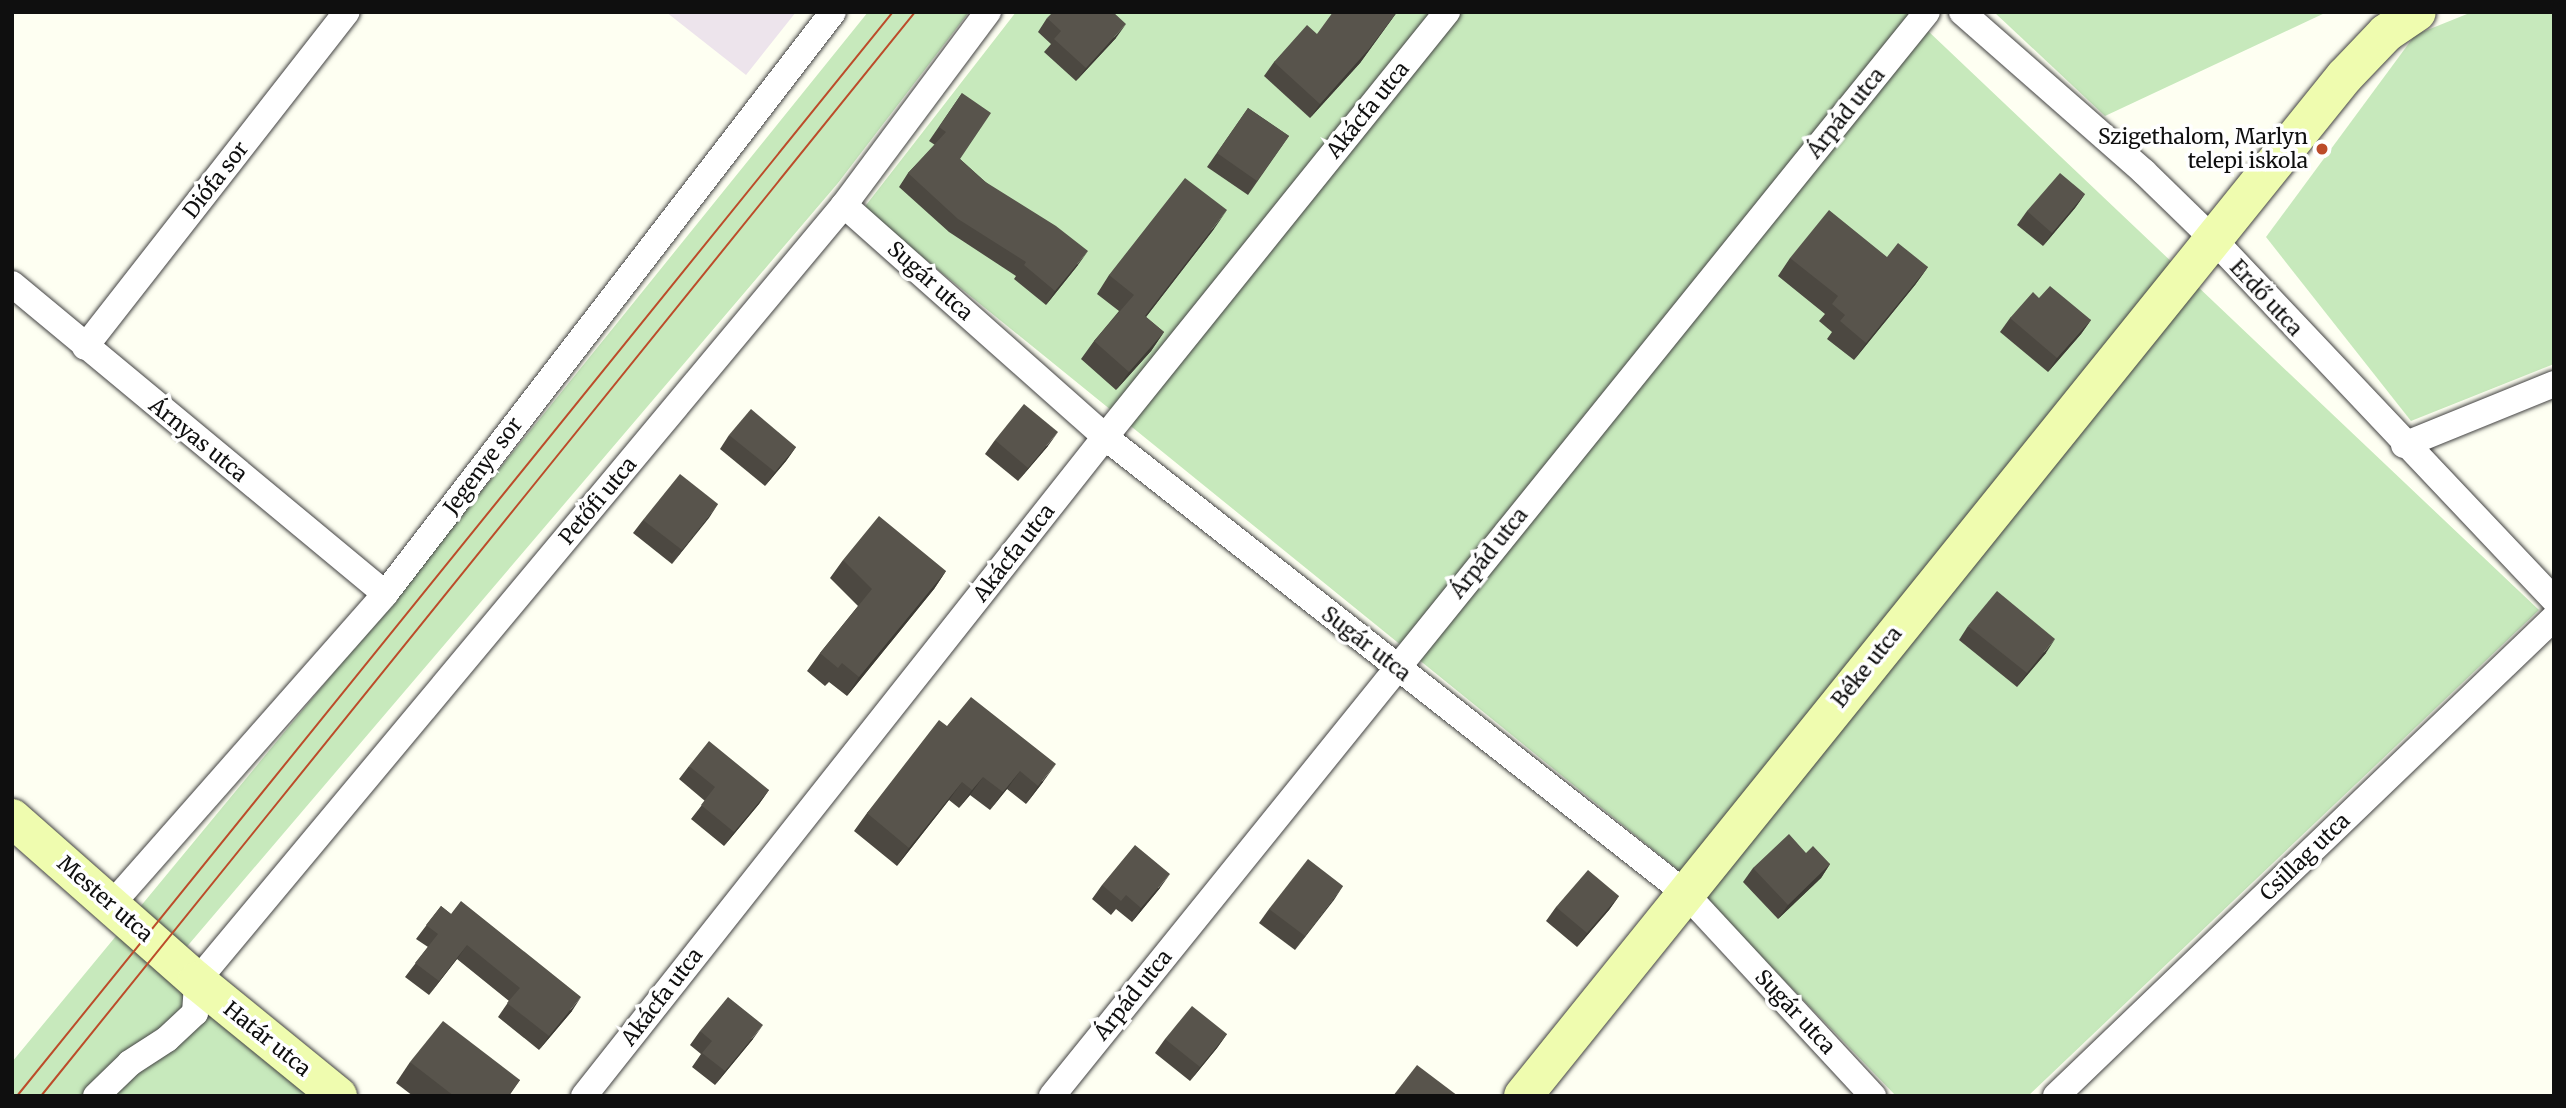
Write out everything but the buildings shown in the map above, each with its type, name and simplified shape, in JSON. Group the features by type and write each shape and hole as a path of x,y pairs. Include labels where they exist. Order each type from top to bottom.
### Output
{"street":[{"name":"Diófa sor","path":"85,347 347,12"},
{"name":"Jegenye sor","path":"112,904 385,594 833,12"},
{"name":"Petőfi utca","path":"197,981 844,205 988,12"},
{"name":"Akácfa utca","path":"584,1096 1105,437 1447,12"},
{"name":"Árpád utca","path":"1052,1096 1927,12"},
{"name":"Erdő utca","path":"1962,12 2144,172 2213,240 2554,600"},
{"name":"Béke utca","path":"1523,1096 2364,55 2386,33 2417,12"},
{"name":"Sugár utca","path":"844,205 1105,437 1685,893 1873,1096"},
{"name":"Árnyas utca","path":"12,284 385,594"},
{"path":"2404,444 2554,384"},
{"name":"Csillag utca","path":"2056,1096 2554,618"},
{"name":"Mester utca","path":"12,818 197,981"},
{"path":"96,1096 130,1063 167,1039 195,1013 197,981"},
{"name":"Határ utca","path":"197,981 338,1096"}],"shaded area":[{"path":"666,12 796,12 746,75"}],"green space":[{"path":"868,12 969,12 838,183 167,970 321,1096 12,1096 12,1062 405,586"},
{"path":"1016,12 1908,12 2539,610 2028,1096 1896,1096 1677,869 863,209"},
{"path":"1994,12 2327,12 2105,116"},
{"path":"2472,12 2554,12 2554,364 2411,421 2266,237 2415,35"}],"tram line":[{"path":"17,1096 893,12"},
{"path":"41,1096 915,12"}],"place":[{"name":"Szigethalom, Marlyn telepi iskola","path":"2322,149"}]}
